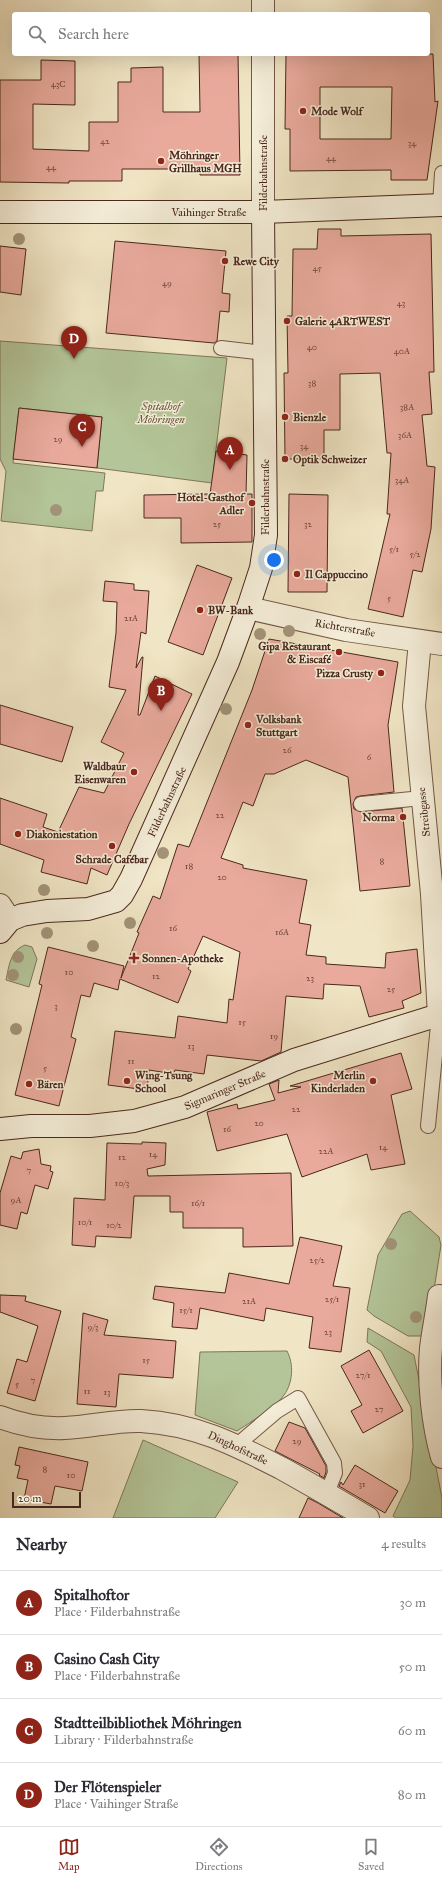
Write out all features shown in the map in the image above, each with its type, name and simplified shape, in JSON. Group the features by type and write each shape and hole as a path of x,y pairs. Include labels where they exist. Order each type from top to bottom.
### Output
{"main road":[{"path":"263,0 263,12"},
{"name":"Filderbahnstraße","path":"3,919 47,911 88,909 116,900 122,895 132,879 207,712 248,608 261,568 266,535 263,56"},
{"name":"Vaihinger Straße","path":"0,212 263,212 441,205"},
{"name":"Richterstraße","path":"248,608 346,630 442,644"},
{"name":"Streibgasse","path":"420,641 414,706 432,894 441,1015"},
{"name":"Sigmaringer Straße","path":"0,1129 31,1126 90,1126 134,1121 185,1107 294,1060 441,1015"},
{"path":"440,1296 431,1349 431,1364 432,1393 437,1440 442,1458"},
{"name":"Dinghofstraße","path":"0,1417 41,1428 66,1428 139,1421 168,1423 200,1430 237,1445 327,1493 368,1518"}],"lane":[{"path":"441,205 442,173"},
{"path":"221,348 264,353"},
{"path":"361,804 422,798"},
{"name":"Streibgasse","path":"428,1126 441,1015"},
{"path":"237,1445 277,1411 298,1398 334,1463 335,1473 327,1493"}],"green space":[{"name":"Spitalhof Möhringen","path":"0,341 227,358 212,483 97,468 102,417 19,408 13,463 105,473 103,491 96,491 92,531 1,521 6,471 0,459"},
{"path":"25,945 32,947 37,959 29,987 6,980 9,964 13,955"},
{"path":"410,1211 439,1237 441,1245 429,1322 421,1336 408,1336 374,1316 367,1310 378,1255 402,1214"},
{"path":"368,1328 414,1355 442,1498 442,1518 396,1518 393,1516 410,1480 413,1446 411,1407 381,1351 367,1342"},
{"path":"287,1351 292,1367 291,1379 284,1395 275,1405 237,1431 195,1415 200,1352"},
{"path":"143,1440 238,1482 215,1518 113,1518"}],"building":[{"path":"430,54 433,54 435,102 438,101 427,180 391,180 391,170 290,171 290,129 285,129 286,56 430,56","holes":["320,87 392,87 391,139 320,139"]},
{"path":"199,56 238,56 240,175 200,175 200,169 122,169 122,181 69,181 69,183 0,182 0,80 41,80 41,60 75,61 75,105 33,104 33,149 89,151 89,122 118,122 118,82 131,82 131,68 163,67 163,112 200,112"},
{"path":"318,229 341,229 341,236 431,234 434,372 429,372 432,414 422,415 427,466 435,467 431,529 422,572 413,570 403,617 368,609 390,514 387,514 391,453 387,453 380,373 340,374 340,430 324,430 324,459 285,459 284,373 288,373 287,316 292,316 293,249 317,249"},
{"path":"115,241 226,251 222,293 230,294 229,312 220,311 217,341 214,343 106,333"},
{"path":"0,246 26,249 21,295 0,292"},
{"path":"19,408 102,417 97,468 13,459"},
{"path":"216,451 247,455 246,494 252,494 252,542 181,543 181,518 144,518 144,495 210,494"},
{"path":"289,494 328,495 327,592 288,592"},
{"name":"BW-Bank","path":"197,565 232,578 203,655 168,642"},
{"path":"105,581 134,584 134,590 149,591 146,634 141,632 136,668 143,657 138,715 140,715 155,676 192,694 129,824 107,875 91,868 87,884 41,872 44,860 0,844 0,798 47,814 43,827 58,832 79,787 104,793 124,753 101,742 126,690 109,687 116,633 117,602 103,601"},
{"path":"269,639 398,662 388,725 394,792 356,797 353,804 354,809 361,812 402,808 410,886 360,891 348,777 306,760 274,774 265,774 253,806 243,802 221,858 243,865 243,868 307,880 299,923 311,925 306,955 326,957 326,964 385,968 386,953 417,949 421,993 402,1001 404,1008 369,1017 360,986 324,984 323,999 286,996 281,1052 261,1061 207,1055 204,1074 175,1070 174,1074 149,1070 147,1090 108,1085 115,1031 175,1038 178,1016 227,1023 229,999 233,1000 240,952 203,936 188,969 191,971 178,1003 120,979 118,990 94,983 90,997 81,995 71,1037 76,1039 59,1106 15,1095 42,985 39,984 48,947 124,966 121,978 139,933 137,932 153,896 160,899 178,844 189,847 252,690"},
{"path":"0,705 73,727 62,762 0,744"},
{"path":"401,1053 412,1089 391,1095 405,1164 371,1170 367,1154 302,1177 287,1134 217,1151 207,1112 237,1104 238,1109 275,1100 269,1084 279,1080 278,1093 301,1087 290,1086"},
{"path":"142,1142 166,1143 165,1165 147,1169 148,1176 291,1173 293,1246 243,1247 243,1228 183,1228 183,1212 170,1212 170,1196 134,1196 131,1238 96,1236 95,1247 72,1245 74,1198 105,1200 107,1143 142,1144"},
{"path":"39,1149 41,1164 51,1166 50,1171 53,1172 48,1189 35,1185 27,1214 21,1212 17,1229 0,1225 0,1193 11,1156 21,1159 23,1152"},
{"path":"300,1237 342,1246 333,1286 350,1288 341,1352 309,1348 313,1317 266,1308 264,1321 200,1308 197,1329 172,1327 174,1303 153,1299 155,1286 225,1293 229,1273 289,1284"},
{"path":"0,1295 26,1296 25,1301 61,1311 35,1401 7,1393 17,1359 27,1362 38,1326 0,1312"},
{"path":"83,1313 108,1320 104,1335 176,1341 173,1378 119,1374 116,1407 77,1404"},
{"path":"369,1350 403,1411 363,1433 351,1411 362,1405 341,1366"},
{"path":"289,1422 305,1428 326,1466 324,1478 319,1475 320,1474 275,1451"},
{"path":"19,1447 88,1462 82,1491 55,1486 51,1504 24,1499 28,1480 17,1478 20,1466 15,1465"},
{"path":"355,1465 398,1491 385,1513 339,1486 341,1482 343,1485"},
{"path":"308,1498 318,1503 343,1518 299,1518"}],"place":[{"name":"Mode Wolf","path":"303,111"},
{"name":"Möhringer Grillhaus MGH","path":"161,161"},
{"name":"Rewe City","path":"225,261"},
{"name":"Galerie 4ARTWEST","path":"287,321"},
{"name":"Der Flötenspieler","path":"74,359"},
{"name":"Bienzle","path":"285,417"},
{"name":"Stadtteilbibliothek Möhringen","path":"82,447"},
{"name":"Optik Schweizer","path":"285,459"},
{"name":"Spitalhoftor","path":"230,470"},
{"name":"Hotel-Gasthof Adler","path":"252,503"},
{"name":"Il Cappuccino","path":"297,574"},
{"name":"BW-Bank","path":"200,610"},
{"name":"Gipa Restaurant & Eiscafé","path":"339,652"},
{"name":"Pizza Crusty","path":"381,673"},
{"name":"Casino Cash City","path":"161,711"},
{"name":"Volksbank Stuttgart","path":"248,725"},
{"name":"Waldbaur Eisenwaren","path":"134,772"},
{"name":"Norma","path":"403,817"},
{"name":"Diakoniestation","path":"18,834"},
{"name":"Schrade Cafébar","path":"112,846"},
{"name":"Sonnen-Apotheke","path":"134,958"},
{"name":"Wing-Tsung School","path":"127,1081"},
{"name":"Merlin Kinderladen","path":"373,1081"},
{"name":"Bären","path":"29,1084"}]}
